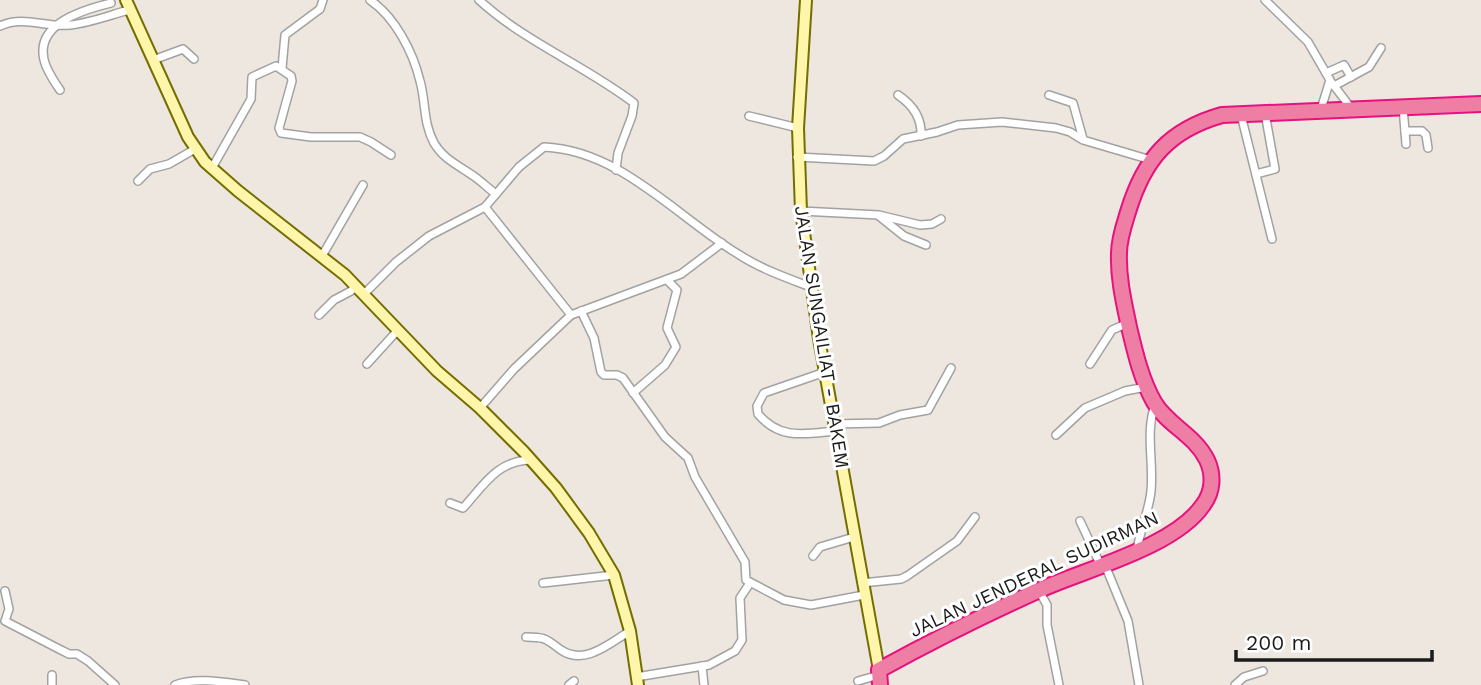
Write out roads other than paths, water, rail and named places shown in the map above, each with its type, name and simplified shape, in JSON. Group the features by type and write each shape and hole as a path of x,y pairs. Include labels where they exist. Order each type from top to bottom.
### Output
{"highway":[{"name":"JALAN JENDERAL SUDIRMAN","path":"879,677 957,628 1038,590 1103,566 1158,540 1193,517 1211,492 1212,478 1203,453 1155,405 1147,387 1134,348 1120,277 1121,236 1133,194 1160,148 1181,131 1211,118 1321,109 1481,104"}],"main road":[{"name":"JALAN SUNGAILIAT - BAKEM","path":"806,0 797,157 801,211 834,427 879,677"},
{"path":"127,5 195,149 238,191 360,290 454,388 480,408 556,488 589,533 614,575 630,631 637,681"}],"street":[{"path":"282,68 285,35 320,9 323,0"},
{"path":"370,0 388,16 410,52 421,81 426,123 436,146 454,165 474,176 496,194"},
{"path":"479,0 501,20 634,103 618,153 617,170"},
{"path":"1265,0 1308,42 1351,108"},
{"path":"60,90 46,66 44,48 48,32 80,11 111,3"},
{"path":"0,26 29,20 73,25 127,5"},
{"path":"1330,79 1351,77 1373,63 1381,48"},
{"path":"153,60 183,49 194,59"},
{"path":"1321,109 1330,79 1344,65 1351,77"},
{"path":"212,168 251,99 252,77 275,66 282,68 291,76 292,81 279,128 281,133 311,137 360,137 391,155"},
{"path":"898,95 918,115 921,136"},
{"path":"1049,95 1073,103 1083,140"},
{"path":"1403,107 1406,144"},
{"path":"1256,174 1275,169 1265,113"},
{"path":"1241,114 1272,239"},
{"path":"749,116 798,128"},
{"path":"797,157 874,161 903,139 958,125 1002,122 1056,128 1083,140 1151,160"},
{"path":"1405,131 1422,131 1426,135 1428,148"},
{"path":"319,315 334,300 351,291 360,290 429,236 485,207 519,167 544,147 563,148 617,170 649,189 722,243 773,272 811,287"},
{"path":"138,181 150,169 169,164 195,149"},
{"path":"321,256 363,185"},
{"path":"485,207 571,315"},
{"path":"801,211 879,215 920,225 941,219"},
{"path":"879,215 904,236 926,245"},
{"path":"480,408 514,369 571,315 667,280 698,263 722,243"},
{"path":"633,393 665,365 676,347 667,328 677,290 667,280"},
{"path":"581,311 593,333 601,372 604,375 620,376 665,437 688,458 695,477 745,562 746,580 750,583 784,600 811,605 901,579 957,541 975,517"},
{"path":"1090,364 1112,330 1129,323"},
{"path":"367,364 398,330"},
{"path":"825,372 764,393 757,406 758,414 775,429 786,434 879,423 900,415 928,411 951,368"},
{"path":"1056,435 1086,408 1125,391 1147,387"},
{"path":"1136,550 1150,496 1150,442 1155,405"},
{"path":"450,503 463,508 503,466 514,461 531,460"},
{"path":"1080,521 1128,621 1139,685"},
{"path":"813,556 820,547 854,537"},
{"path":"543,583 614,575"},
{"path":"637,681 712,663 735,651 742,640 740,598 750,583"},
{"path":"1038,590 1047,605 1059,685"},
{"path":"5,591 9,608 5,621 69,654 77,654 115,685"},
{"path":"526,637 549,639 563,651 584,655 597,651 630,631"},
{"path":"702,666 704,685"},
{"path":"1235,685 1244,677 1263,671"},
{"path":"52,675 52,685"},
{"path":"858,681 879,677"},
{"path":"175,685 201,682 245,685"}]}
